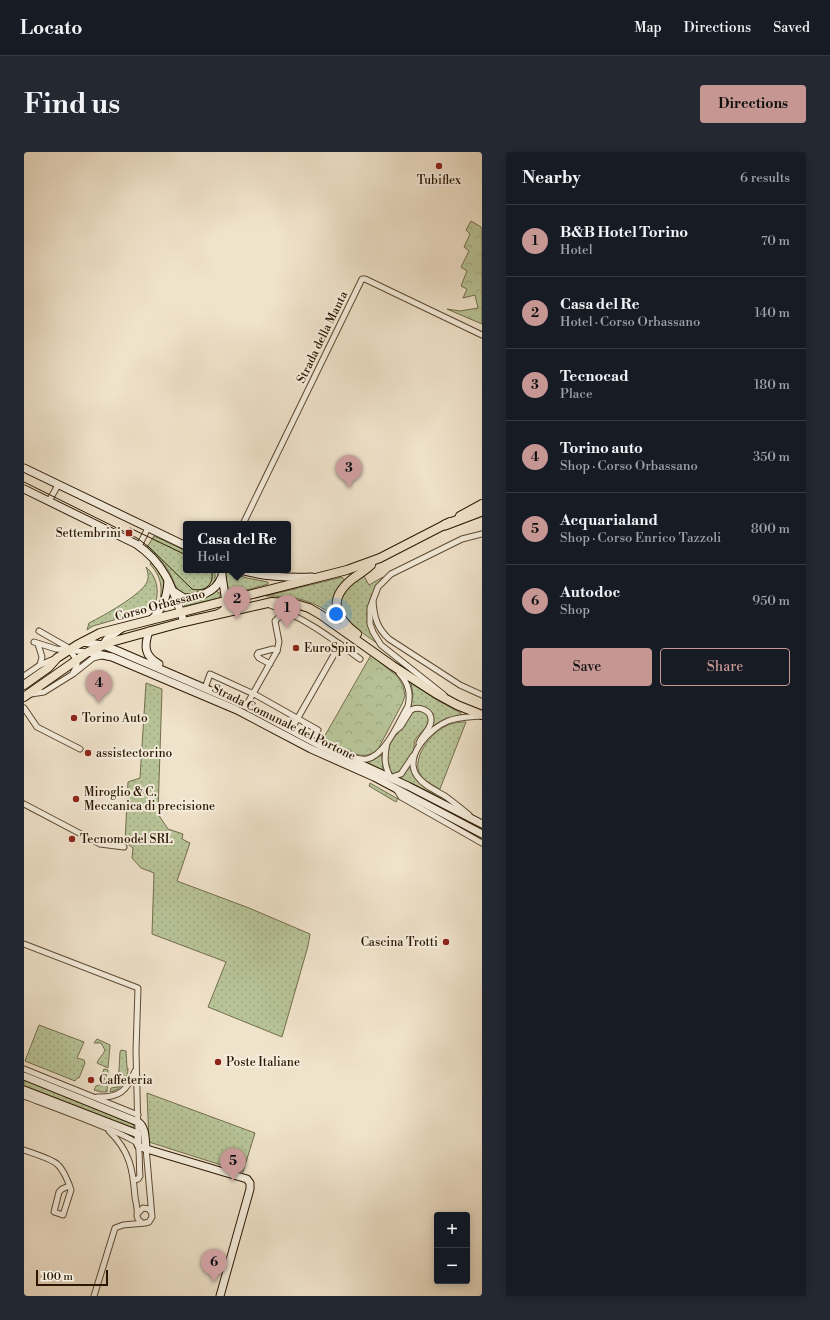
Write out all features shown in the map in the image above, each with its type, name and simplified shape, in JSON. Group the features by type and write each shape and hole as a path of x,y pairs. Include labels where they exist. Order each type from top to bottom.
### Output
{"highway":[{"path":"445,525 482,511"}],"main road":[{"name":"Corso Orbassano","path":"24,685 48,668 57,658 82,642 100,633 225,600 326,576 363,565 445,525 482,504"},
{"path":"380,558 346,584 340,592 338,598 337,612 340,618 350,629 419,682"},
{"name":"Corso Orbassano","path":"26,695 88,652 111,642 184,622 265,604 291,603 309,608 321,615 393,666 435,693 482,716"}],"street":[{"name":"Strada della Manta","path":"244,521 362,279 365,279 482,335"},
{"path":"24,468 183,545"},
{"path":"49,501 58,485"},
{"path":"24,489 147,551 160,566 168,579 184,622"},
{"path":"139,546 148,528"},
{"path":"457,705 381,645 370,624 370,608 378,587 391,574 462,539 482,534"},
{"path":"253,573 266,576 290,578 326,576"},
{"path":"173,591 184,598 202,595 216,586 221,574"},
{"path":"216,615 226,607 221,574"},
{"path":"151,620 158,613 166,599 168,579"},
{"path":"373,598 376,621 383,634 388,639 460,685 482,695"},
{"path":"265,604 290,613 312,625 360,658"},
{"name":"Strada Comunale del Portone","path":"246,706 277,651 279,642 275,621 281,614 290,613"},
{"path":"108,656 103,645 107,639 124,627"},
{"path":"39,631 65,644 77,660 77,665 73,674"},
{"path":"149,631 146,643 148,654 151,659 166,671"},
{"name":"Strada Comunale del Portone","path":"82,642 103,645 246,706 337,753 390,777 480,822"},
{"name":"Strada Comunale del Portone","path":"40,665 42,657 36,643 56,649 88,652 108,656 237,710 311,749 374,777 482,834"},
{"name":"Strada Comunale del Portone","path":"291,730 340,644"},
{"path":"270,664 259,658 258,653 273,649 277,651"},
{"name":"Corso Orbassano","path":"26,695 44,692 73,674 93,658 108,656"},
{"name":"Corso Orbassano","path":"24,676 40,665 57,658"},
{"name":"Corso Orbassano","path":"337,753 360,759 368,759 379,753 387,743 408,706 409,700 406,682 393,666"},
{"name":"Strada Comunale del Portone","path":"205,688 210,674 253,693 318,730"},
{"path":"24,708 37,727 80,749"},
{"name":"Corso Orbassano","path":"390,777 401,774 414,756 420,739 432,722 429,713 424,709 419,708 411,710 401,726 392,733"},
{"name":"Corso Orbassano","path":"417,748 429,734 442,724 457,719 482,716"},
{"name":"Corso Orbassano","path":"387,743 385,766 401,797 482,843"},
{"path":"414,756 415,771 420,780 480,822"},
{"path":"374,777 390,777"},
{"path":"24,804 100,844 124,847"},
{"path":"24,944 138,988 136,1068 140,1176 138,1179 134,1180"},
{"path":"91,1097 112,1096 123,1091 128,1086 136,1068"},
{"path":"24,1069 138,1118 143,1128 146,1148 150,1211 152,1217 145,1223 139,1218 136,1209 132,1167 127,1155 119,1142 105,1128"},
{"path":"24,1076 138,1118"},
{"path":"24,1090 138,1134"},
{"path":"24,1096 105,1128 133,1140 138,1145 146,1148 245,1177 250,1183 250,1189 220,1296"},
{"path":"24,1150 57,1164 69,1186 70,1192 63,1215 54,1212 60,1192 62,1189 69,1186"},
{"path":"94,1296 113,1230 119,1225 130,1224 139,1218 143,1208 149,1209 150,1211"}],"green space":[{"path":"471,221 482,229 482,324 447,309 460,311 478,308 475,295 463,298 467,289 461,286 467,271 461,267 469,251 464,247 470,234 466,230"},
{"path":"154,536 183,550 183,573 215,573 215,579 212,585 204,591 196,594 188,595 181,593 165,566 147,547"},
{"path":"152,562 161,574 164,584 163,594 158,609 161,596 161,585 160,580 150,564"},
{"path":"146,567 156,581 157,587 157,598 152,609 93,626 87,630 89,623 130,599 143,587 148,578"},
{"path":"225,573 232,573 247,578 268,582 268,584 229,595"},
{"path":"364,576 369,585 383,577 372,594 367,613 369,627 378,644 346,621 340,608 341,600 348,586"},
{"path":"342,577 345,581 335,613 333,615 309,602 293,598 266,596"},
{"path":"216,591 221,594 219,598 185,606 182,602 182,600"},
{"path":"371,655 398,677 403,686 405,696 378,749 371,754 362,755 356,754 323,739"},
{"path":"411,682 437,700 461,713 461,715 443,720 432,728 430,712 410,708 413,696"},
{"path":"146,683 162,689 158,814 168,829 183,834 182,839 190,843 177,881 249,908 310,934 308,946 282,1037 208,1007 226,962 152,934 154,873 141,868 132,858 133,848 125,842 128,782 140,778"},
{"path":"420,710 425,713 429,719 427,726 415,740 413,753 406,765 399,771 391,774 387,761 389,747 408,717"},
{"path":"466,722 440,789 426,781 420,774 418,761 420,754 428,741 439,730 452,724"},
{"path":"382,755 383,770 364,761"},
{"path":"411,767 415,778 423,786 442,798 400,778"},
{"path":"370,783 398,799 396,802 369,786"},
{"path":"406,788 482,827 482,831 405,791"},
{"path":"39,1025 84,1042 77,1058 84,1060 85,1063 79,1078 75,1081 25,1061"},
{"path":"97,1039 110,1045 108,1068 97,1063 105,1050 101,1043 94,1043"},
{"path":"121,1050 126,1051 128,1068 127,1076 124,1083 118,1089 110,1092 111,1088 118,1087"},
{"path":"104,1069 108,1070 107,1092 94,1090 96,1086 104,1081"},
{"path":"24,1080 135,1124 133,1128 130,1129 24,1087"},
{"path":"147,1093 255,1133 243,1172 149,1142"}],"tram line":[{"path":"24,482 137,538 149,547 192,589 201,590 208,586 211,583 212,573"},
{"path":"130,528 183,554"}],"place":[{"name":"Tubiflex","path":"439,166"},
{"name":"Tecnocad","path":"349,488"},
{"name":"Settembrini","path":"129,533"},
{"name":"Casa del Re","path":"237,619"},
{"name":"B&B Hotel Torino","path":"287,628"},
{"name":"EuroSpin","path":"296,648"},
{"name":"Torino auto","path":"99,703"},
{"name":"Torino Auto","path":"74,718"},
{"name":"assistectorino","path":"88,753"},
{"name":"Miroglio & C. Meccanica di precisione","path":"76,799"},
{"name":"Tecnomodel SRL","path":"72,839"},
{"name":"Cascina Trotti","path":"446,942"},
{"name":"Poste Italiane","path":"218,1062"},
{"name":"Caffeteria","path":"91,1080"},
{"name":"Acquarialand","path":"233,1181"},
{"name":"Autodoc","path":"214,1282"}]}
